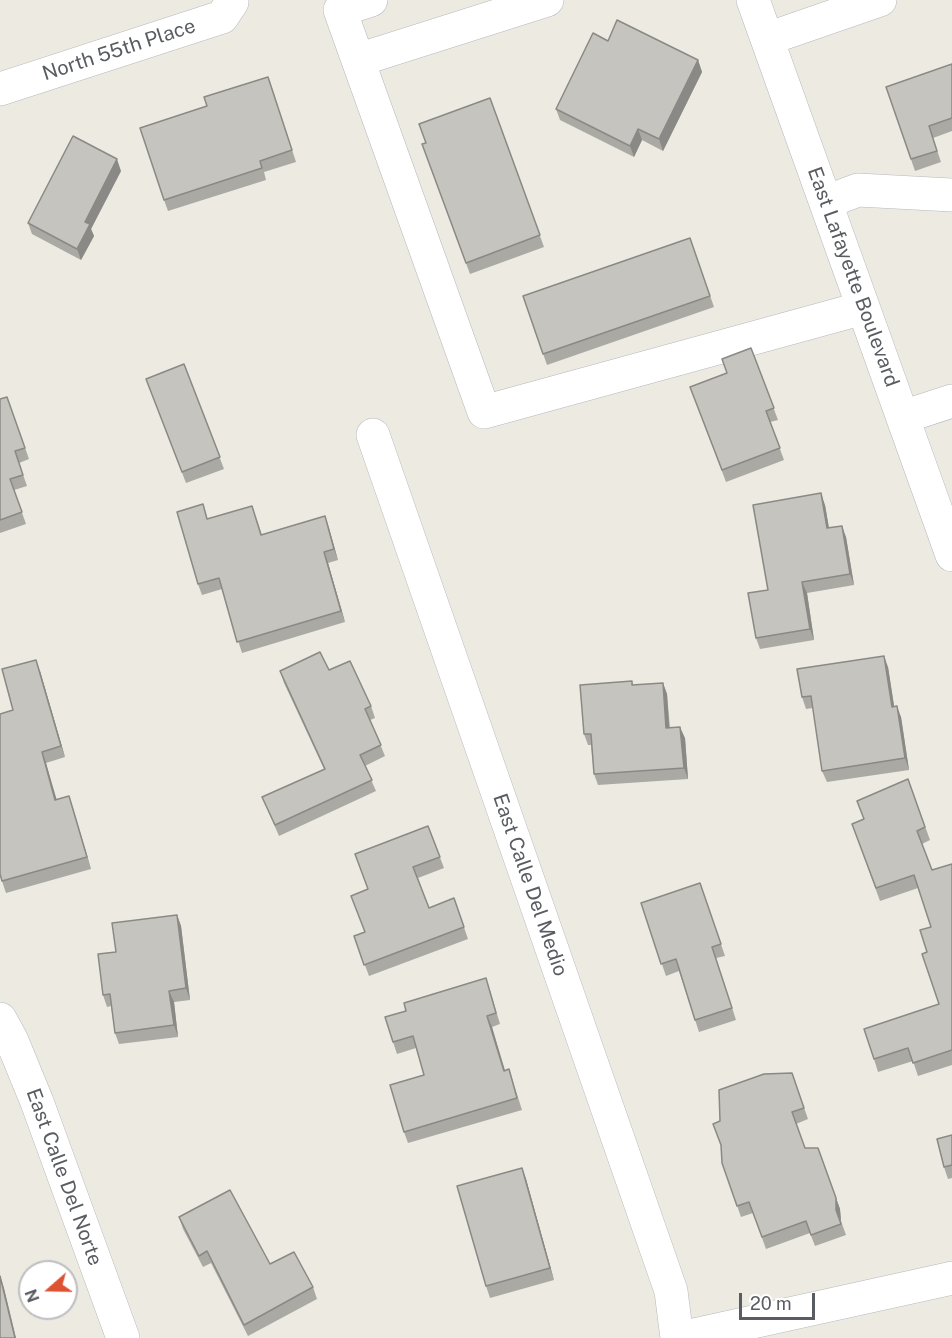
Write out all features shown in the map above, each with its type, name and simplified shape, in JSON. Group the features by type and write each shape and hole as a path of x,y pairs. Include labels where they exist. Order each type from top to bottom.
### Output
{"street":[{"path":"370,0 340,10 484,412 864,308"},
{"path":"358,60 547,0"},
{"name":"East Lafayette Boulevard","path":"753,0 952,555"},
{"path":"767,39 880,0"},
{"name":"North 55th Place","path":"0,89 222,17 232,1"},
{"path":"826,202 858,190 952,195"},
{"path":"903,417 952,401"},
{"name":"East Calle Del Medio","path":"373,435 671,1291 678,1338"},
{"name":"East Calle Del Norte","path":"0,1019 12,1041 37,1102 123,1338"},
{"path":"678,1338 952,1278"}],"building":[{"path":"617,20 698,60 659,139 638,129 630,146 556,109 593,33 608,41"},
{"path":"952,64 952,118 929,126 937,151 911,159 886,87"},
{"path":"268,77 292,150 260,161 262,168 164,200 140,128 207,106 204,97"},
{"path":"490,98 540,235 466,263 422,144 426,143 419,124"},
{"path":"73,136 117,159 85,222 90,224 77,249 28,223"},
{"path":"690,238 710,296 543,354 523,296"},
{"path":"751,348 774,408 766,411 780,448 722,470 690,387 727,373 722,359"},
{"path":"184,364 220,457 182,472 146,379"},
{"path":"7,397 25,448 15,451 23,475 10,479 22,512 0,520 0,399"},
{"path":"821,493 827,528 842,526 850,574 802,582 810,629 756,638 748,593 768,590 753,505"},
{"path":"203,504 207,519 252,506 261,535 325,516 334,549 324,552 341,611 237,642 219,578 198,584 177,512"},
{"path":"320,652 329,670 350,661 371,706 365,709 381,745 360,755 372,780 275,825 262,797 325,769 280,671"},
{"path":"884,656 892,707 897,706 905,758 822,771 811,696 802,697 797,669"},
{"path":"36,660 61,746 42,752 55,800 69,796 87,857 2,881 0,874 0,714 13,710 2,669"},
{"path":"632,681 632,685 663,683 666,728 680,727 684,768 594,774 591,734 584,734 580,685"},
{"path":"908,779 925,827 917,831 932,870 952,864 952,1050 913,1063 908,1048 874,1059 864,1029 939,1004 922,954 927,952 920,930 931,927 914,875 876,888 852,824 864,819 857,801"},
{"path":"428,826 440,857 413,867 429,908 454,898 464,927 364,965 354,936 365,932 351,896 368,889 355,854"},
{"path":"700,883 721,944 712,947 732,1008 695,1020 676,959 661,964 641,903"},
{"path":"177,915 186,988 169,991 174,1025 115,1033 110,994 103,995 98,954 116,952 112,923"},
{"path":"486,978 496,1013 487,1016 504,1071 509,1069 517,1098 404,1132 390,1085 424,1075 413,1036 393,1042 385,1017 406,1011 404,1003"},
{"path":"792,1073 804,1108 792,1112 805,1148 818,1148 836,1198 836,1210 841,1224 811,1235 806,1221 762,1237 749,1202 737,1206 722,1163 721,1145 713,1124 720,1121 719,1090 764,1074"},
{"path":"952,1135 952,1165 944,1167 937,1139"},
{"path":"522,1168 550,1268 486,1286 457,1186"},
{"path":"230,1190 270,1264 294,1252 313,1287 244,1325 207,1251 199,1256 179,1217"},
{"path":"0,1276 15,1338 0,1338"}]}
